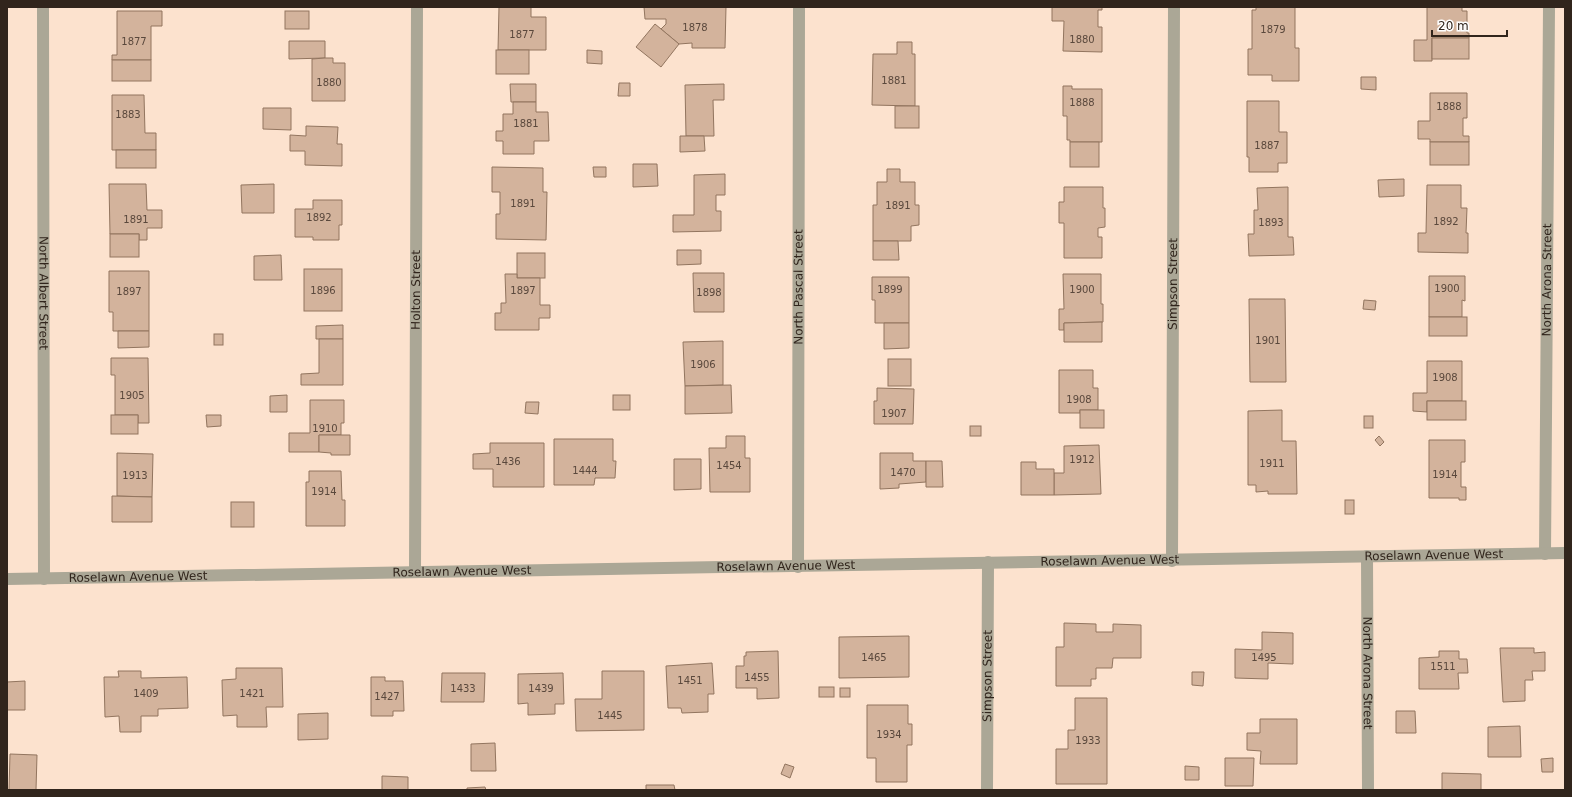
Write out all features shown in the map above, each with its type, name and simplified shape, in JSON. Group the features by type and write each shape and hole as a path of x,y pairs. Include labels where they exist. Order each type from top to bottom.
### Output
{"street":[{"name":"North Albert Street","path":"43,7 44,579"},
{"name":"Holton Street","path":"415,572 416,7"},
{"name":"North Pascal Street","path":"798,567 799,7"},
{"name":"Simpson Street","path":"1172,561 1174,7"},
{"name":"North Arona Street","path":"1545,554 1549,7"},
{"name":"Roselawn Avenue West","path":"7,579 798,567 988,562 1172,561 1367,556 1565,554"},
{"name":"North Arona Street","path":"1367,556 1368,790"},
{"name":"Simpson Street","path":"987,790 988,562"}],"building":[{"path":"499,7 531,7 531,17 546,17 546,50 498,50"},
{"path":"644,7 726,7 725,48 692,48 692,43 679,44 661,29 666,24 666,19 645,19"},
{"path":"1052,7 1102,7 1102,10 1098,10 1098,27 1102,27 1102,52 1063,51 1064,21 1052,21"},
{"path":"1256,7 1295,7 1295,48 1299,48 1299,81 1272,81 1272,75 1248,75 1248,49 1252,49 1252,10 1256,10"},
{"path":"1427,7 1462,7 1462,11 1467,11 1467,33 1469,33 1469,38 1432,38 1432,61 1414,61 1414,40 1427,40"},
{"path":"117,11 162,11 162,26 151,26 151,60 112,60 112,55 117,55"},
{"path":"285,11 309,11 309,29 285,29"},
{"path":"655,24 679,44 661,67 636,47"},
{"path":"1432,38 1469,38 1469,59 1432,59"},
{"path":"289,41 325,41 325,58 289,59"},
{"path":"897,42 912,42 912,54 915,54 915,106 872,105 873,54 897,54"},
{"path":"496,50 529,50 529,74 496,74"},
{"path":"587,50 602,51 602,64 587,63"},
{"path":"333,58 333,63 345,63 345,101 312,101 312,59"},
{"path":"112,60 151,60 151,81 112,81"},
{"path":"1361,77 1376,77 1376,90 1361,89"},
{"path":"619,83 630,83 630,96 618,96"},
{"path":"510,84 536,84 536,102 511,102"},
{"path":"724,84 724,100 713,100 714,136 686,136 685,85"},
{"path":"1063,86 1072,86 1072,89 1102,89 1102,142 1070,142 1070,140 1067,140 1067,116 1063,116"},
{"path":"1430,93 1467,93 1467,118 1463,118 1463,136 1469,136 1469,142 1430,142 1430,139 1418,139 1418,121 1430,121"},
{"path":"112,95 144,95 145,133 156,133 156,150 112,150"},
{"path":"1247,101 1279,101 1279,132 1287,132 1287,163 1278,163 1278,172 1249,172 1249,157 1247,157"},
{"path":"513,102 536,102 536,112 548,112 549,141 534,141 534,154 503,154 503,141 496,141 496,131 503,131 503,114 513,114"},
{"path":"895,106 919,106 919,128 895,128"},
{"path":"263,108 291,108 291,130 263,129"},
{"path":"306,126 338,127 337,144 342,144 342,166 305,165 305,151 290,151 290,135 306,136"},
{"path":"680,136 704,136 705,151 680,152"},
{"path":"1070,142 1099,142 1099,167 1070,167"},
{"path":"1430,142 1469,142 1469,165 1430,165"},
{"path":"116,150 156,150 156,168 116,168"},
{"path":"633,164 657,164 658,186 633,187"},
{"path":"492,167 543,168 543,192 547,192 546,240 496,239 496,214 500,214 500,192 492,192"},
{"path":"593,167 606,167 606,177 594,177"},
{"path":"887,169 900,169 900,182 915,182 915,205 919,205 919,225 911,226 911,241 873,241 873,205 877,205 877,182 887,182"},
{"path":"725,174 725,195 716,195 716,211 721,211 721,231 673,232 673,215 694,215 694,175"},
{"path":"1404,179 1404,196 1379,197 1378,180"},
{"path":"109,184 146,184 147,210 162,210 162,228 147,228 147,240 139,240 139,234 110,234"},
{"path":"274,184 274,213 242,213 241,185"},
{"path":"1427,185 1461,185 1461,208 1467,208 1466,233 1468,233 1468,253 1418,252 1418,233 1426,233"},
{"path":"1064,187 1103,187 1105,227 1098,228 1098,237 1102,237 1102,258 1064,258 1064,223 1059,223 1059,202 1064,202"},
{"path":"1288,187 1288,237 1293,237 1294,255 1249,256 1248,234 1254,234 1254,210 1258,210 1257,188"},
{"path":"313,200 342,200 342,225 339,225 339,240 313,240 313,237 295,237 295,209 313,209"},
{"path":"110,234 139,234 139,257 110,257"},
{"path":"873,241 898,241 899,260 873,260"},
{"path":"677,250 701,250 701,264 677,265"},
{"path":"517,253 545,253 545,278 517,278"},
{"path":"281,255 282,280 254,280 254,256"},
{"path":"304,269 342,269 342,311 304,311"},
{"path":"109,271 149,271 149,331 113,331 113,312 109,312"},
{"path":"693,273 724,273 724,312 694,312"},
{"path":"505,274 517,274 517,278 540,278 540,305 550,305 550,318 539,318 539,330 495,330 495,313 501,313 501,303 506,303"},
{"path":"1063,274 1101,274 1101,304 1103,304 1103,322 1064,323 1064,330 1059,330 1059,309 1064,309"},
{"path":"1429,276 1465,276 1465,301 1462,300 1462,317 1429,317"},
{"path":"872,277 909,277 909,323 875,323 875,300 872,300"},
{"path":"1249,299 1285,299 1286,382 1250,382"},
{"path":"1364,300 1376,301 1375,310 1363,309"},
{"path":"1429,317 1467,317 1467,336 1429,336"},
{"path":"1102,322 1102,342 1064,342 1064,323"},
{"path":"884,323 909,323 909,348 884,349"},
{"path":"343,325 343,339 316,339 316,326"},
{"path":"118,331 149,331 149,347 118,348"},
{"path":"214,334 223,334 223,345 214,345"},
{"path":"319,339 343,339 343,385 301,385 301,374 319,373"},
{"path":"723,341 723,385 685,386 683,342"},
{"path":"111,358 148,358 149,423 138,423 138,415 115,415 115,375 111,375"},
{"path":"888,359 911,359 911,386 888,386"},
{"path":"1427,361 1462,361 1462,401 1427,401 1427,412 1413,411 1413,393 1427,393"},
{"path":"1059,370 1093,370 1093,388 1098,388 1098,410 1080,410 1080,413 1059,413"},
{"path":"731,385 732,413 685,414 685,386"},
{"path":"877,388 914,389 913,424 874,424 874,401 877,401"},
{"path":"287,395 287,412 270,412 270,396"},
{"path":"613,395 630,395 630,410 613,410"},
{"path":"310,400 344,400 344,423 341,423 341,435 319,435 319,452 289,452 289,433 310,433"},
{"path":"1427,401 1466,401 1466,420 1427,420"},
{"path":"526,402 539,402 538,414 525,413"},
{"path":"1080,410 1104,410 1104,428 1080,428"},
{"path":"1282,410 1282,441 1296,441 1297,494 1268,494 1268,491 1256,492 1256,485 1248,485 1248,411"},
{"path":"111,415 138,415 138,434 111,434"},
{"path":"206,415 221,415 221,426 207,427"},
{"path":"1364,416 1373,416 1373,428 1364,428"},
{"path":"970,426 981,426 981,436 970,436"},
{"path":"319,435 350,435 350,455 331,455 331,453 319,452"},
{"path":"726,436 745,436 745,458 750,458 750,492 710,492 709,448 726,448"},
{"path":"1379,436 1384,442 1380,446 1375,440"},
{"path":"554,439 613,439 613,461 616,461 615,478 595,478 594,485 554,485"},
{"path":"1429,440 1465,440 1465,462 1461,462 1461,487 1466,487 1466,500 1459,500 1459,498 1429,498"},
{"path":"490,443 544,443 544,487 493,487 493,469 473,469 473,454 490,453"},
{"path":"1099,445 1101,494 1054,495 1054,473 1064,473 1064,446"},
{"path":"117,453 153,454 152,497 117,496"},
{"path":"880,453 913,453 913,461 926,461 926,482 899,484 899,488 880,489"},
{"path":"674,459 701,459 701,489 674,490"},
{"path":"926,461 942,461 943,487 926,487"},
{"path":"1021,462 1036,462 1036,469 1054,469 1054,495 1021,495"},
{"path":"309,471 341,471 342,500 345,500 345,526 306,526 306,482 309,482"},
{"path":"112,496 152,497 152,522 112,522"},
{"path":"1345,500 1354,500 1354,514 1345,514"},
{"path":"231,502 254,502 254,527 231,527"},
{"path":"1064,623 1096,624 1096,632 1113,632 1113,624 1141,625 1141,658 1113,658 1112,668 1096,668 1096,679 1091,679 1091,686 1056,686 1056,647 1064,647"},
{"path":"1262,632 1293,633 1293,664 1268,663 1268,679 1235,678 1235,649 1262,650"},
{"path":"909,636 909,677 839,678 839,637"},
{"path":"1500,648 1534,648 1534,653 1545,652 1545,671 1532,671 1533,680 1525,680 1525,701 1503,702"},
{"path":"778,651 779,698 757,699 757,688 736,688 736,666 744,666 744,656 746,656 746,652"},
{"path":"1439,651 1459,651 1459,659 1467,659 1468,673 1458,673 1459,689 1419,689 1419,658 1439,657"},
{"path":"712,663 714,694 708,694 708,712 682,713 681,708 668,708 666,666"},
{"path":"236,668 282,668 283,707 266,707 267,727 237,727 237,715 223,716 222,680 236,679"},
{"path":"118,671 141,671 141,678 187,677 188,708 158,709 158,716 141,716 141,732 120,732 119,716 105,717 104,677 119,677"},
{"path":"602,671 644,671 644,730 576,731 575,699 602,699"},
{"path":"1192,672 1204,672 1203,686 1192,685"},
{"path":"442,673 485,673 484,702 441,702"},
{"path":"563,673 564,704 555,704 555,714 528,715 528,703 518,704 518,674"},
{"path":"371,677 385,677 385,681 403,681 404,711 393,711 393,716 371,716"},
{"path":"25,681 25,710 7,710 7,682"},
{"path":"819,687 834,687 834,697 819,697"},
{"path":"840,688 850,688 850,697 840,697"},
{"path":"1075,698 1107,698 1107,784 1056,784 1056,749 1068,749 1068,730 1075,730"},
{"path":"867,705 908,705 908,724 912,724 912,745 907,745 907,782 876,782 876,758 867,758"},
{"path":"1396,711 1415,711 1416,733 1396,733"},
{"path":"328,713 328,739 298,740 298,714"},
{"path":"1260,719 1297,719 1297,764 1260,764 1261,751 1247,750 1247,733 1260,733"},
{"path":"1520,726 1521,757 1488,757 1488,727"},
{"path":"495,743 496,771 471,771 471,744"},
{"path":"10,754 37,755 36,790 9,790"},
{"path":"1225,758 1254,758 1253,786 1225,786"},
{"path":"1553,758 1553,772 1542,772 1541,759"},
{"path":"785,764 794,767 790,778 781,774"},
{"path":"1185,766 1199,767 1199,780 1185,780"},
{"path":"1442,773 1481,774 1481,790 1442,790"},
{"path":"382,776 408,777 408,790 382,790"},
{"path":"646,785 674,785 675,790 646,790"},
{"path":"485,787 486,790 467,790 467,788"}]}
